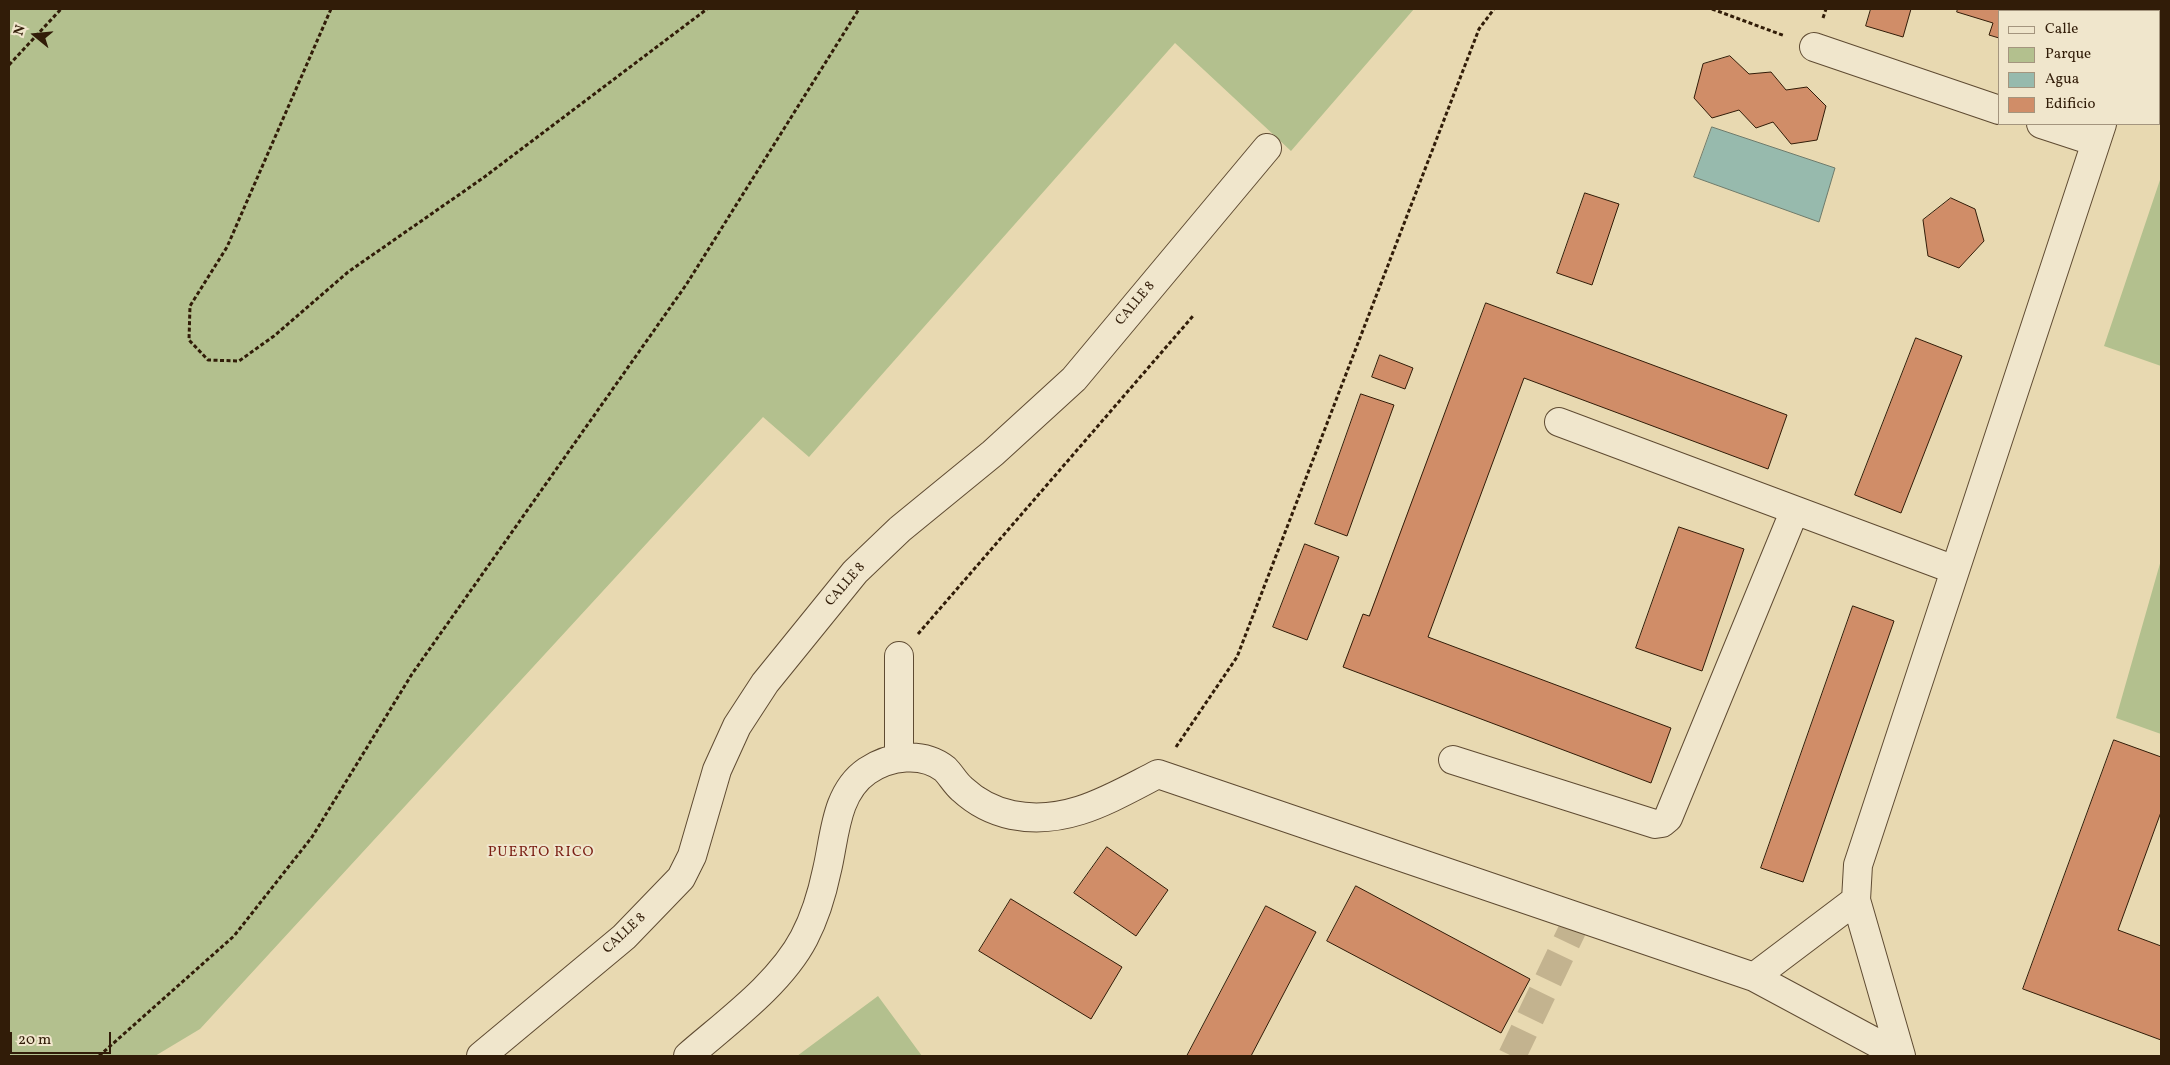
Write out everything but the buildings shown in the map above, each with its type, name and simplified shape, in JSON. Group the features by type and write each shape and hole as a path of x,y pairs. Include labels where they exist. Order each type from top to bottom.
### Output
{"street":[{"path":"1814,47 1998,110"},
{"path":"1901,1056 1856,900 1858,865 2099,133 2047,125"},
{"name":"CALLE 8","path":"481,1056 624,937 675,884 692,856 717,770 737,726 771,676 855,572 900,528 993,453 1074,379 1267,148"},
{"path":"1559,422 1794,512 1955,570"},
{"path":"1453,760 1655,824 1662,824 1668,818 1794,512"},
{"path":"899,656 899,758"},
{"path":"688,1056 780,975 804,939 817,908 841,804 851,787 866,772 884,762 899,758 915,757 930,761 945,769 962,789 988,808 1011,815 1028,817 1057,817 1094,807 1158,774 1754,977 1901,1056"},
{"path":"1754,977 1856,900"}],"path":[{"path":"9,65 61,9"},
{"path":"330,9 227,247 190,306 189,340 208,360 239,361 274,336 348,272 483,178 707,9"},
{"path":"99,1056 234,936 312,837 412,674 686,285 859,9"},
{"path":"1158,774 1237,657 1480,30 1494,9"},
{"path":"1712,9 1814,47"},
{"path":"899,656 1193,316"}],"green space":[{"path":"9,9 1414,9 1291,151 1175,43 809,457 763,417 200,1029 155,1056 9,1056"},
{"path":"2161,177 2161,366 2104,346"},
{"path":"2161,560 2161,734 2116,718"},
{"path":"878,996 922,1056 797,1056"}],"water":[{"path":"1712,127 1835,168 1819,222 1694,177"}],"tunnel":[{"path":"1512,1056 1578,918"}],"district":[{"name":"PUERTO RICO","path":"541,853"}]}
